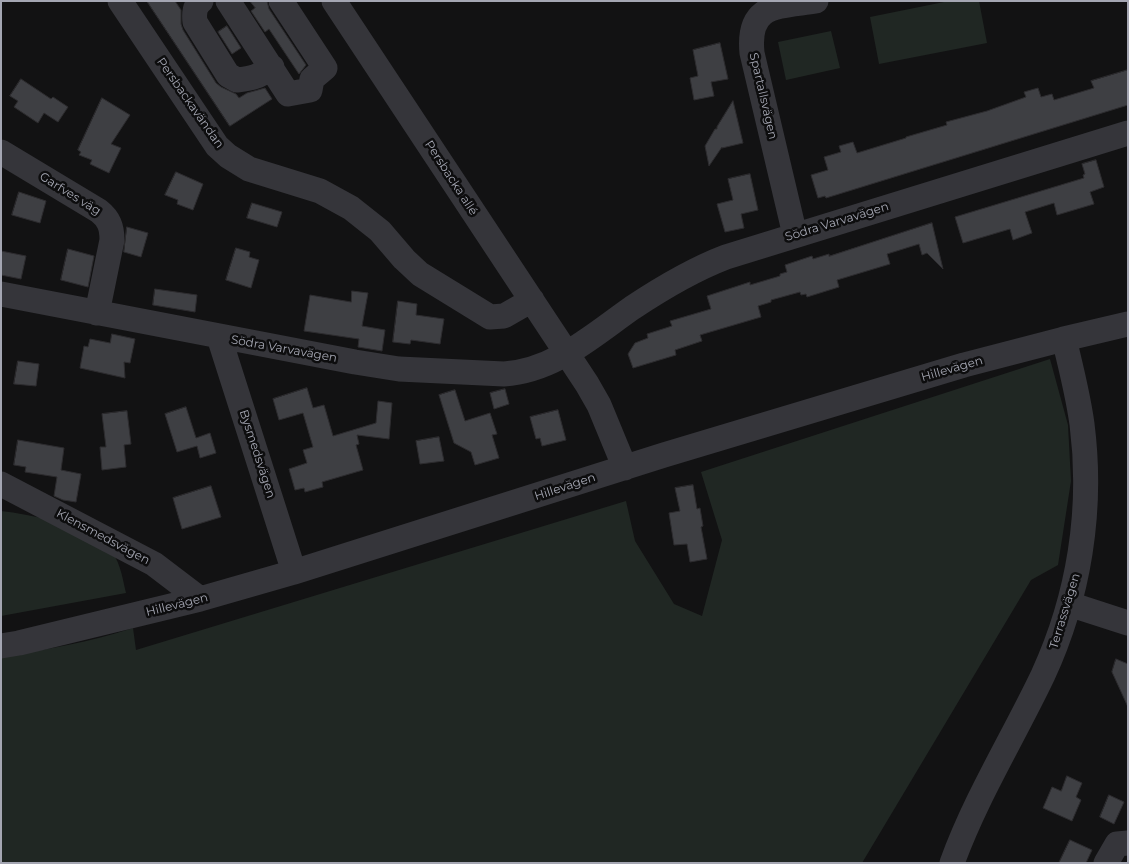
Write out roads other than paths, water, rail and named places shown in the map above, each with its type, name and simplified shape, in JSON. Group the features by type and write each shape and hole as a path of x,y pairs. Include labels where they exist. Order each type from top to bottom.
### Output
{"street":[{"name":"Persbackavändan","path":"120,1 217,146 228,156 249,169 320,191 351,208 380,232 420,274 490,317 504,316 532,300"},
{"path":"201,1 197,4 194,13 195,22 228,75 237,80 247,79 258,77 272,68"},
{"path":"228,1 288,94 310,90 312,79 326,68 282,1"},
{"name":"Persbacka allé","path":"334,1 567,354"},
{"name":"Spartallsvägen","path":"795,235 752,53 751,36 759,17 767,11 778,7 816,1"},
{"name":"Södra Varvavägen","path":"1,294 219,337 399,369 519,373 567,354 633,308 699,267 795,235 1128,133"},
{"name":"Garfves väg","path":"1,152 106,217 112,231 112,240 96,313"},
{"name":"Hillevägen","path":"1,646 200,599 294,572 625,468 964,365 1128,324"},
{"name":"Bysmedsvägen","path":"219,337 294,572"},
{"name":"Terrassvägen","path":"952,863 982,794 1043,674 1060,634 1077,575 1084,532 1085,472 1082,426 1076,388 1064,339"},
{"path":"567,354 599,404 625,468"},
{"name":"Klensmedsvägen","path":"1,484 154,564 200,599"},
{"path":"1069,604 1128,623"},
{"path":"1106,863 1113,848 1118,844 1128,843"}]}
